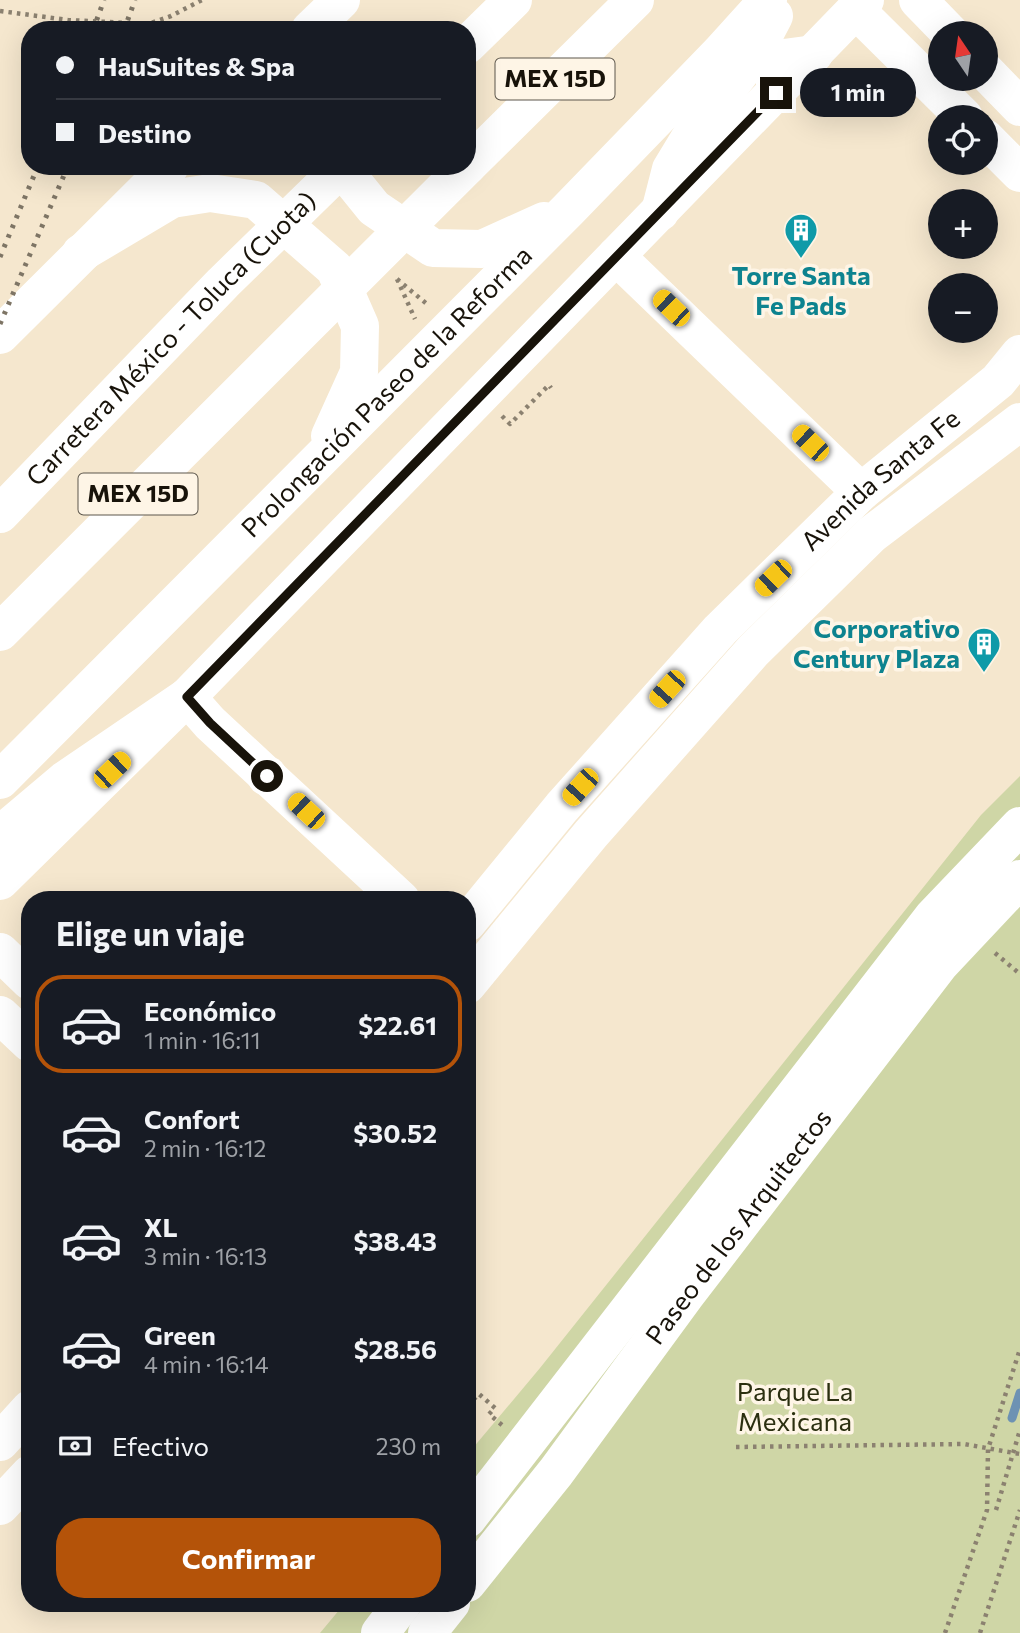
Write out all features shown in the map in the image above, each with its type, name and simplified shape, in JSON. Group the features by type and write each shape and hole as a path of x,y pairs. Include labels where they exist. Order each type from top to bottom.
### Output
{"main road":[{"name":"MEX 15D","path":"476,36 513,0"},
{"name":"MEX 15D","path":"476,158 635,0"},
{"name":"Prolongación Paseo de la Reforma","path":"0,779 568,210 736,55 768,0"},
{"path":"660,212 671,169 736,55 783,0"},
{"path":"918,0 938,21"},
{"path":"0,881 187,697 860,5 953,105"},
{"path":"736,55 784,58 814,54"},
{"path":"998,84 1020,107"},
{"path":"998,151 1020,173"},
{"path":"0,335 161,175"},
{"name":"Carretera México - Toluca (Cuota)","path":"0,513 332,175"},
{"path":"348,175 374,208 433,248 482,249 568,210"},
{"name":"MEX 15D","path":"0,632 459,175"},
{"path":"82,253 172,200 210,193 256,200 335,270 360,326 359,372 319,460"},
{"path":"616,256 861,492"},
{"name":"Avenida Santa Fe","path":"476,912 562,807 720,630 861,492 998,381 1020,354"},
{"name":"Avenida Santa Fe","path":"476,974 591,834 753,652 872,534 1020,422"},
{"path":"0,835 65,780 187,697"},
{"path":"187,697 210,723 391,891"},
{"name":"Paseo de los Arquitectos","path":"476,1572 556,1472 670,1284 933,917 1020,826"},
{"name":"Paseo de los Arquitectos","path":"476,1509 940,964 1020,879"},
{"path":"0,952 21,972"},
{"path":"0,1015 21,1035"},
{"path":"0,1442 21,1419"},
{"path":"0,1506 21,1484"},
{"path":"380,1633 396,1612"},
{"path":"427,1633 444,1612"}],"path":[{"path":"157,21 202,0"},
{"path":"0,10 88,21"},
{"path":"419,328 397,278 429,306"},
{"path":"510,424 550,387"},
{"path":"994,952 1020,974"},
{"path":"945,1633 988,1510 988,1448 1020,1349"},
{"path":"476,1397 479,1394 495,1408 489,1415 497,1421"},
{"path":"996,1510 1020,1430"},
{"path":"736,1447 964,1444 1020,1454"},
{"path":"980,1633 1020,1510"}],"green space":[{"name":"Parque La Mexicana","path":"1020,776 1020,1633 320,1633 338,1612 476,1612 476,1444 540,1368 981,815"}],"waterway":[{"path":"1012,1418 1020,1393"}],"railway":[{"path":"96,21 104,0"},
{"path":"127,21 135,0"},
{"path":"0,257 34,175"},
{"path":"0,324 64,175"}],"place":[{"name":"Torre Santa Fe Pads","path":"801,260"},
{"name":"Corporativo Century Plaza","path":"984,674"}],"route":[{"path":"267,776 210,723 187,697 776,93"}]}
